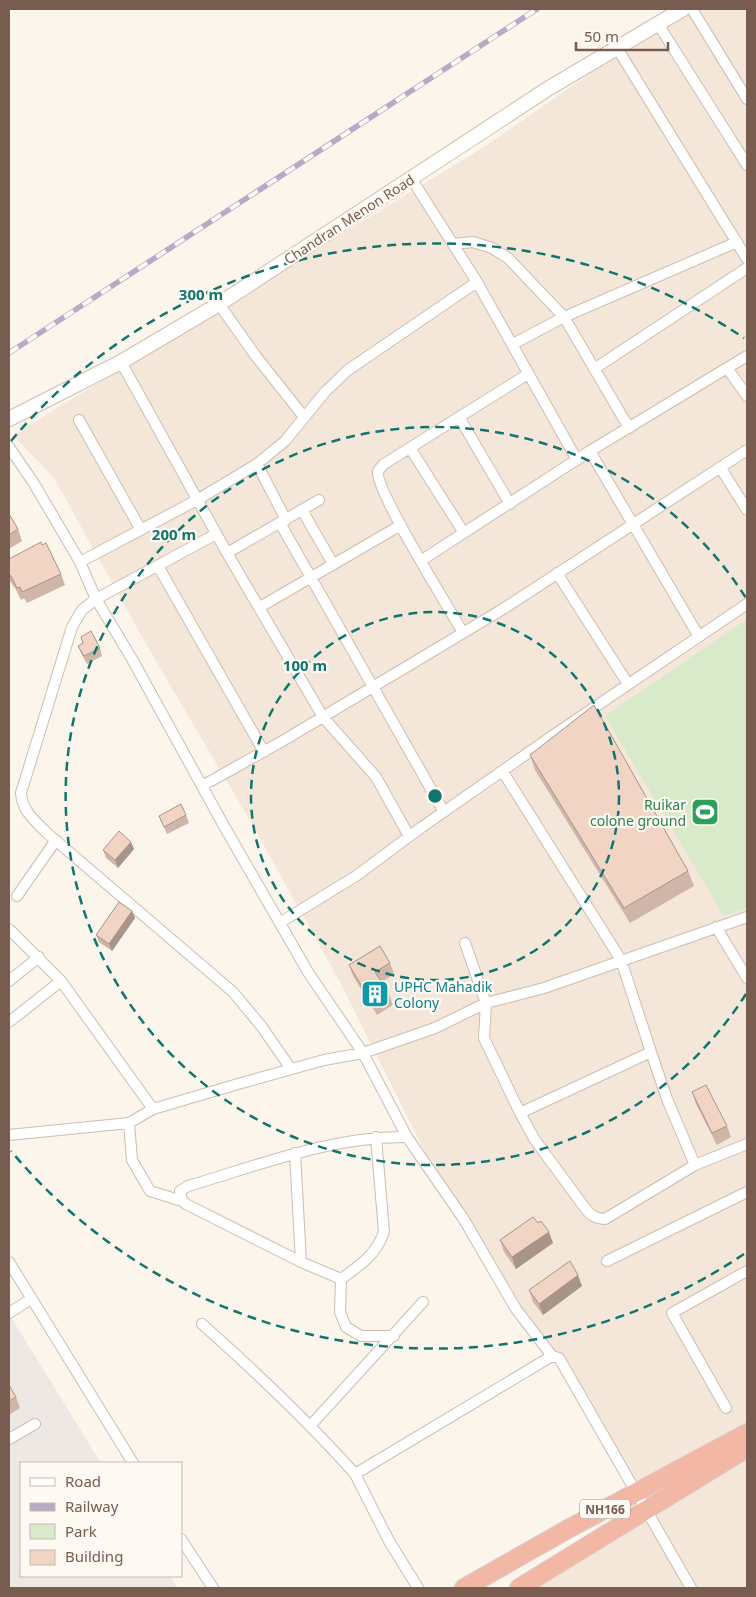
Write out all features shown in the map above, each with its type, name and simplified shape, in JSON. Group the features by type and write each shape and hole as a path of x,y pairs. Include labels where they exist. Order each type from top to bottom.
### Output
{"highway":[{"name":"NH166","path":"464,1588 747,1433"},
{"name":"NH166","path":"519,1588 747,1448"}],"street":[{"name":"Chandran Menon Road","path":"9,418 121,362 219,304 549,88 683,9"},
{"path":"692,9 747,99"},
{"path":"658,24 747,165"},
{"path":"617,48 747,260"},
{"path":"411,178 477,282 578,460"},
{"path":"453,244 473,242 492,248 508,258 564,317 629,428"},
{"path":"513,344 564,317 737,242"},
{"path":"594,369 747,268"},
{"path":"80,562 197,500 257,464 285,440 325,392 348,370 477,282"},
{"path":"219,304 255,355 304,417"},
{"path":"422,560 590,452 747,356"},
{"path":"121,362 216,534 323,717 376,777 409,836"},
{"path":"727,368 747,396"},
{"path":"463,633 401,525 377,476 384,464 528,374"},
{"path":"459,417 510,504"},
{"path":"79,420 142,530"},
{"path":"9,447 33,482 80,562 96,599 132,659 308,972 363,1053 407,1137 463,1218 516,1309 552,1356 559,1358 638,1492 691,1588"},
{"path":"410,448 464,533"},
{"path":"202,786 264,752 463,633 747,450"},
{"path":"590,452 698,635"},
{"path":"257,464 311,577 444,812"},
{"path":"720,467 747,510"},
{"path":"228,553 319,500"},
{"path":"302,510 333,564"},
{"path":"260,607 401,525"},
{"path":"216,534 96,599 82,610 72,627 21,793 21,802 26,811 56,840 233,992 262,1026 291,1069"},
{"path":"158,566 264,752"},
{"path":"557,574 628,684"},
{"path":"281,922 356,876 409,836 698,635 747,604"},
{"path":"503,772 621,960 667,1099 695,1165"},
{"path":"17,896 56,840"},
{"path":"9,1135 129,1123 153,1109 291,1069 363,1053 435,1028 486,1003 544,988 747,917"},
{"path":"716,927 747,978"},
{"path":"9,929 61,981 153,1109"},
{"path":"465,943 486,1003 484,1038 535,1140 590,1215 604,1219 695,1165 747,1144"},
{"path":"9,981 39,957"},
{"path":"9,1022 61,981"},
{"path":"520,1113 651,1052"},
{"path":"129,1123 132,1160 150,1191 182,1201 301,1262 341,1279"},
{"path":"182,1201 180,1192 188,1186 295,1153 376,1137 407,1137"},
{"path":"341,1279 368,1260 380,1245 384,1232 376,1137"},
{"path":"295,1153 301,1262"},
{"path":"607,1262 747,1192"},
{"path":"9,1262 132,1462"},
{"path":"726,1408 672,1313 747,1271"},
{"path":"341,1279 340,1312 346,1327 361,1336 394,1336"},
{"path":"9,1313 31,1299"},
{"path":"312,1425 423,1302"},
{"path":"202,1324 270,1384 312,1425 355,1474 389,1541 418,1588"},
{"path":"355,1474 552,1356"},
{"path":"9,1439 35,1424"},
{"path":"182,1541 213,1588"}],"shaded area":[{"path":"683,9 747,9 747,1431 637,1492 580,1394 532,1329 443,1189 342,986 249,819 146,644 54,478 13,435 484,147"},
{"path":"9,1314 100,1462 20,1462 20,1577 171,1577 178,1588 9,1588"},
{"path":"747,1448 747,1588 527,1588 640,1514 659,1541 648,1510"}],"green space":[{"name":"Ruikar colone ground","path":"747,619 747,908 724,916 605,716"}],"building":[{"path":"9,514 18,529 9,535"},
{"path":"41,542 42,545 46,543 61,574 22,592 20,587 17,588 9,574 9,559"},
{"path":"91,631 100,648 84,656 78,646 83,643 81,637"},
{"path":"594,705 688,871 624,908 530,755"},
{"path":"181,804 186,815 164,827 159,816"},
{"path":"119,831 131,842 115,860 103,850"},
{"path":"119,902 132,911 109,944 96,935"},
{"path":"380,946 390,963 375,972 389,994 372,1003 349,965"},
{"path":"706,1085 727,1126 712,1133 692,1092"},
{"path":"533,1217 538,1223 541,1221 549,1232 512,1257 500,1240"},
{"path":"570,1261 578,1275 539,1304 529,1290"},
{"path":"9,1385 16,1397 9,1401"}],"railway":[{"path":"9,353 537,9"}],"place":[{"name":"Ruikar colone ground","path":"705,812"},
{"name":"UPHC Mahadik Colony","path":"375,994"}]}
